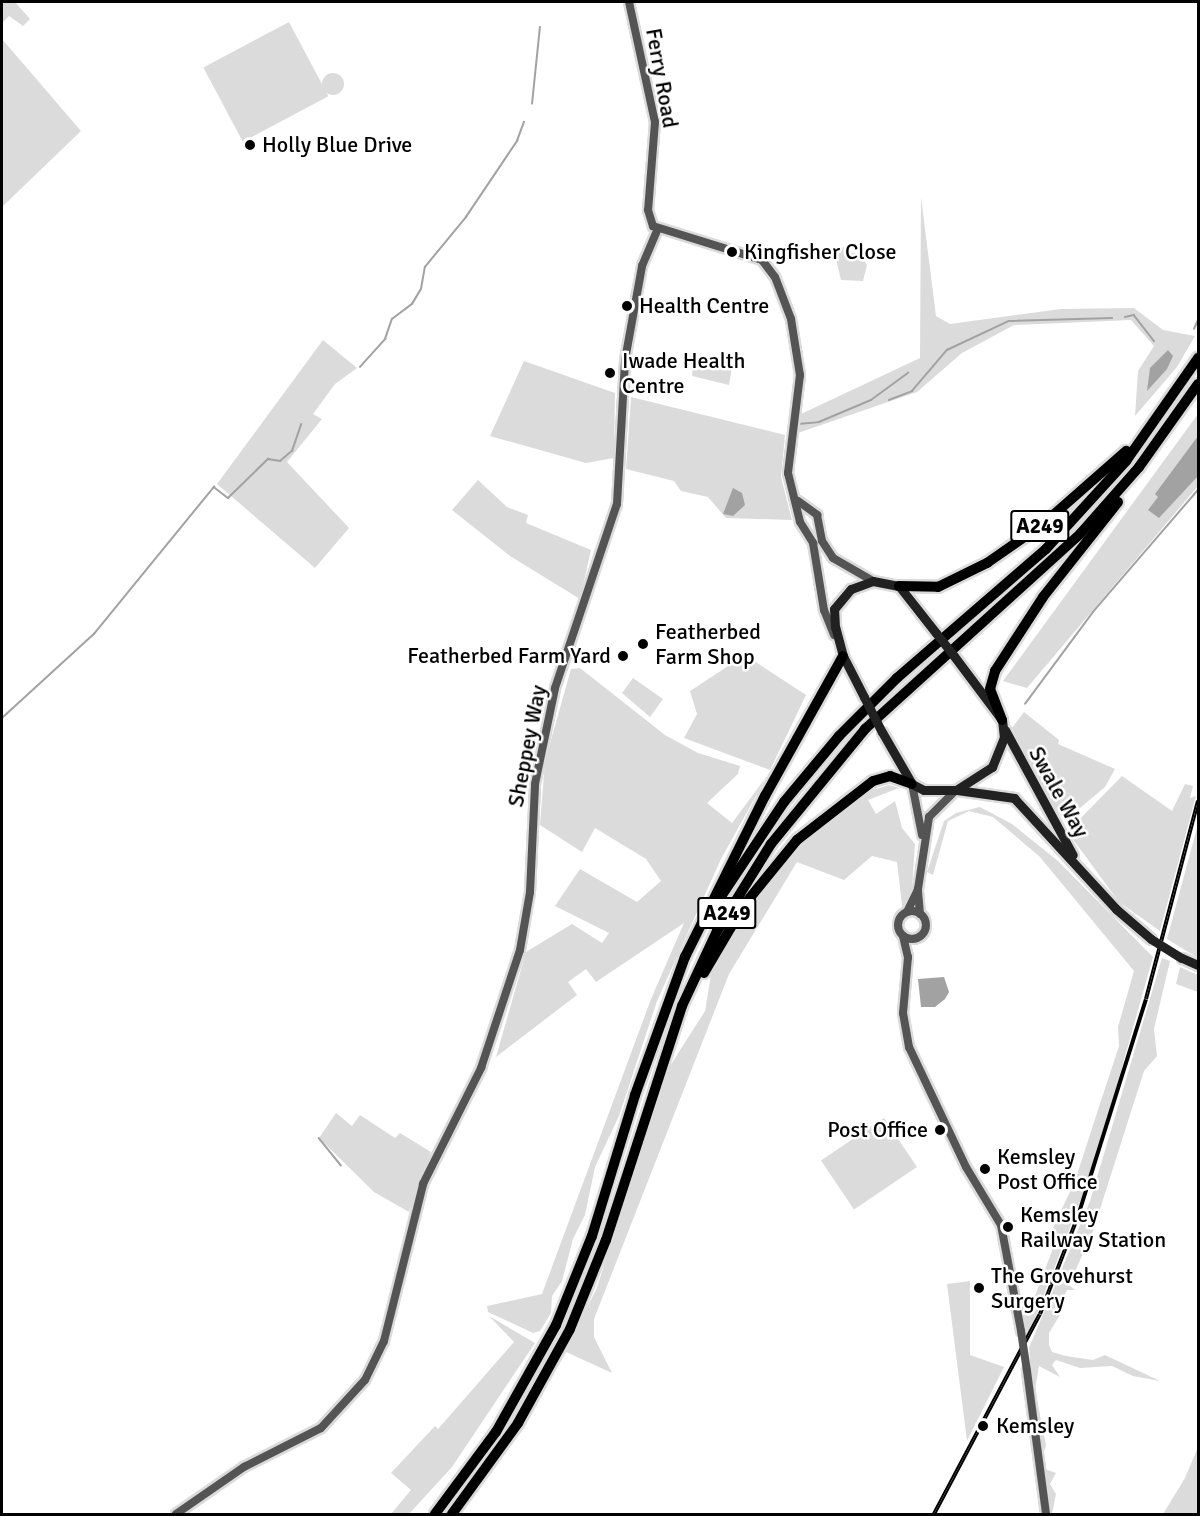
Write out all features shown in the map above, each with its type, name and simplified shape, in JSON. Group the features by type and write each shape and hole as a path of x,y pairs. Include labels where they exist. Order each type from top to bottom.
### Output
{"highway":[{"name":"A249","path":"659,1025 730,880 811,768 897,678 1046,549 1157,420 1198,358"},
{"name":"A249","path":"453,1515 518,1423 583,1300 673,1028 734,901 818,781 907,689 1060,555 1172,423 1198,384"},
{"name":"A249","path":"899,586 938,587 987,563 1072,501 1157,420"},
{"name":"A249","path":"1002,720 990,689 995,671 1043,597 1164,441 1172,423"},
{"name":"A249","path":"435,1515 496,1432 556,1325 592,1236 659,1025 710,903 843,656"},
{"name":"A249","path":"673,1028 744,905 797,840 873,781 890,776 912,784"}],"main road":[{"path":"899,586 873,581 851,589 834,609 843,656 912,784"},
{"name":"Swale Way","path":"899,586 1002,720 1021,768 1090,880"},
{"path":"956,790 976,782 992,767 1004,738 1002,720"},
{"name":"Swale Way","path":"912,784 940,793 956,790 1014,798 1090,880 1151,939 1198,965"}],"street":[{"name":"Ferry Road","path":"629,2 655,122 648,210 657,230"},
{"name":"Sheppey Way","path":"176,1515 244,1467 321,1428 352,1396 384,1341 401,1259 423,1184 477,1077 513,976 530,892 532,805 539,762 555,688 608,531 618,491 625,360 642,266 657,230"},
{"path":"657,230 753,254 775,277 800,359 787,459 790,490 798,501 812,511 822,541 833,558 873,581"},
{"path":"798,501 800,522 807,528 824,610 843,656"},
{"path":"801,514 812,511"},
{"path":"807,528 816,523"},
{"path":"912,784 923,842"},
{"path":"908,957 926,925 920,914 918,889 928,817 956,790"},
{"path":"918,889 907,912 898,924 908,957 903,1013 909,1047 966,1167 1001,1225 1021,1331 1046,1515"},
{"path":"907,912 920,914"},
{"path":"903,936 919,937"}],"shaded area":[{"path":"2,2 15,2 30,19 23,26 9,16 2,23"},
{"path":"289,22 328,96 243,142 203,68"},
{"path":"2,39 81,131 2,207"},
{"path":"333,73 341,76 344,84 341,92 333,95 325,92 322,84 325,76"},
{"path":"921,197 936,316 950,324 1061,309 1134,308 1163,330 1195,336 1177,367 1135,416 1138,371 1154,346 1131,320 1014,325 962,353 917,392 795,434 801,414 920,358"},
{"path":"844,247 845,253 860,253 867,265 863,281 841,280 834,251"},
{"path":"323,340 357,368 335,384 313,414 322,419 287,462 349,528 315,568 217,484"},
{"path":"1168,350 1173,356 1167,369 1147,391 1150,368"},
{"path":"694,357 733,361 729,385 692,376"},
{"path":"524,361 615,393 614,458 586,463 490,436"},
{"path":"631,397 785,435 781,477 792,520 726,518 708,497 681,491 674,481 626,469"},
{"path":"1198,414 1198,486 1027,688 1003,681"},
{"path":"1198,436 1198,476 1159,518 1148,510 1158,497 1155,494"},
{"path":"478,480 507,507 528,515 526,523 591,550 580,599 510,556 452,510"},
{"path":"733,488 742,493 745,505 733,516 723,514"},
{"path":"745,655 806,695 770,770 684,738 697,714 690,691"},
{"path":"580,668 665,735 698,753 740,766 738,774 707,803 732,823 767,776 721,859 657,1001 619,1116 595,1167 585,1215 573,1239 562,1281 552,1296 551,1313 540,1331 533,1333 488,1312 487,1306 542,1294 651,999 684,923 596,982 586,969 568,982 577,995 496,1057 526,952 572,924 602,943 609,933 555,906 580,869 637,902 661,881 646,859 595,828 582,852 540,825 545,761 571,669"},
{"path":"633,678 663,699 650,717 622,693"},
{"path":"1024,712 1059,740 1058,744 1115,769 1105,787 1067,819 1050,809 1012,728"},
{"path":"1122,776 1172,811 1185,784 1193,786 1190,798 1196,796 1160,931 1119,902 1072,838 1073,826"},
{"path":"889,785 899,788 868,800 876,814 895,801 902,828 915,844 911,905 903,914 897,862 872,856 844,880 797,862 729,974 594,1319 594,1337 612,1373 564,1351 596,1290 670,1066 705,1011 711,975 720,954 771,877 818,829 870,791"},
{"path":"980,807 1012,824 1058,861 1153,957 1095,1163 1028,1336 1024,1313 1033,1301 1052,1251 1051,1232 1075,1181 1119,1046 1118,1027 1134,971 1040,857 993,817 969,811 948,821 933,875 927,872 944,821 956,813"},
{"path":"1198,824 1198,958 1167,939"},
{"path":"1162,958 1170,961 1154,1029 1157,1056 1144,1071 1093,1231 1069,1285 1075,1290 1067,1290 1061,1302 1063,1310 1049,1333 1049,1345 1052,1352 1093,1360 1105,1355 1160,1381 1133,1376 1112,1366 1080,1368 1056,1360 1052,1365 1060,1377 1039,1366 1035,1390 1046,1445 1043,1456 1045,1469 1056,1473 1050,1484 1056,1494 1052,1514 1031,1380 1029,1348 1090,1201"},
{"path":"1180,967 1198,975 1198,992 1176,984"},
{"path":"944,977 949,992 945,999 935,1007 921,1007 918,979"},
{"path":"336,1113 352,1126 360,1115 395,1138 400,1133 431,1152 409,1212 374,1192 319,1138"},
{"path":"884,1118 917,1167 854,1209 821,1160"},
{"path":"970,1281 970,1355 1004,1367 967,1441 947,1284"},
{"path":"489,1316 535,1343 452,1467 409,1514 391,1514 411,1490 391,1473 435,1426 438,1429 514,1342"},
{"path":"1198,1447 1198,1514 1163,1514 1185,1478"}],"waterway":[{"path":"532,104 540,27"},
{"path":"360,367 385,339 392,319 412,304 421,289 425,267 466,217 517,141 524,122"},
{"path":"1125,317 1134,315 1154,341"},
{"path":"889,400 912,391 947,350 1009,321 1112,318"},
{"path":"1194,329 1198,320"},
{"path":"798,424 819,422 871,400 908,373"},
{"path":"2,718 94,634 214,487 228,498 268,459 280,461 292,451 301,425"},
{"path":"1025,704 1093,612 1198,490"},
{"path":"319,1138 341,1165"}],"railway":[{"path":"934,1514 1040,1314 1078,1216 1146,999 1198,801"}],"place":[{"name":"Holly Blue Drive","path":"250,145"},
{"name":"Kingfisher Close","path":"732,252"},
{"name":"Health Centre","path":"627,306"},
{"name":"Iwade Health Centre","path":"610,373"},
{"name":"Featherbed Farm Shop","path":"643,644"},
{"name":"Featherbed Farm Yard","path":"623,656"},
{"name":"Post Office","path":"940,1130"},
{"name":"Kemsley Post Office","path":"985,1169"},
{"name":"Kemsley Railway Station","path":"1008,1227"},
{"name":"The Grovehurst Surgery","path":"979,1288"},
{"name":"Kemsley","path":"983,1426"}]}
